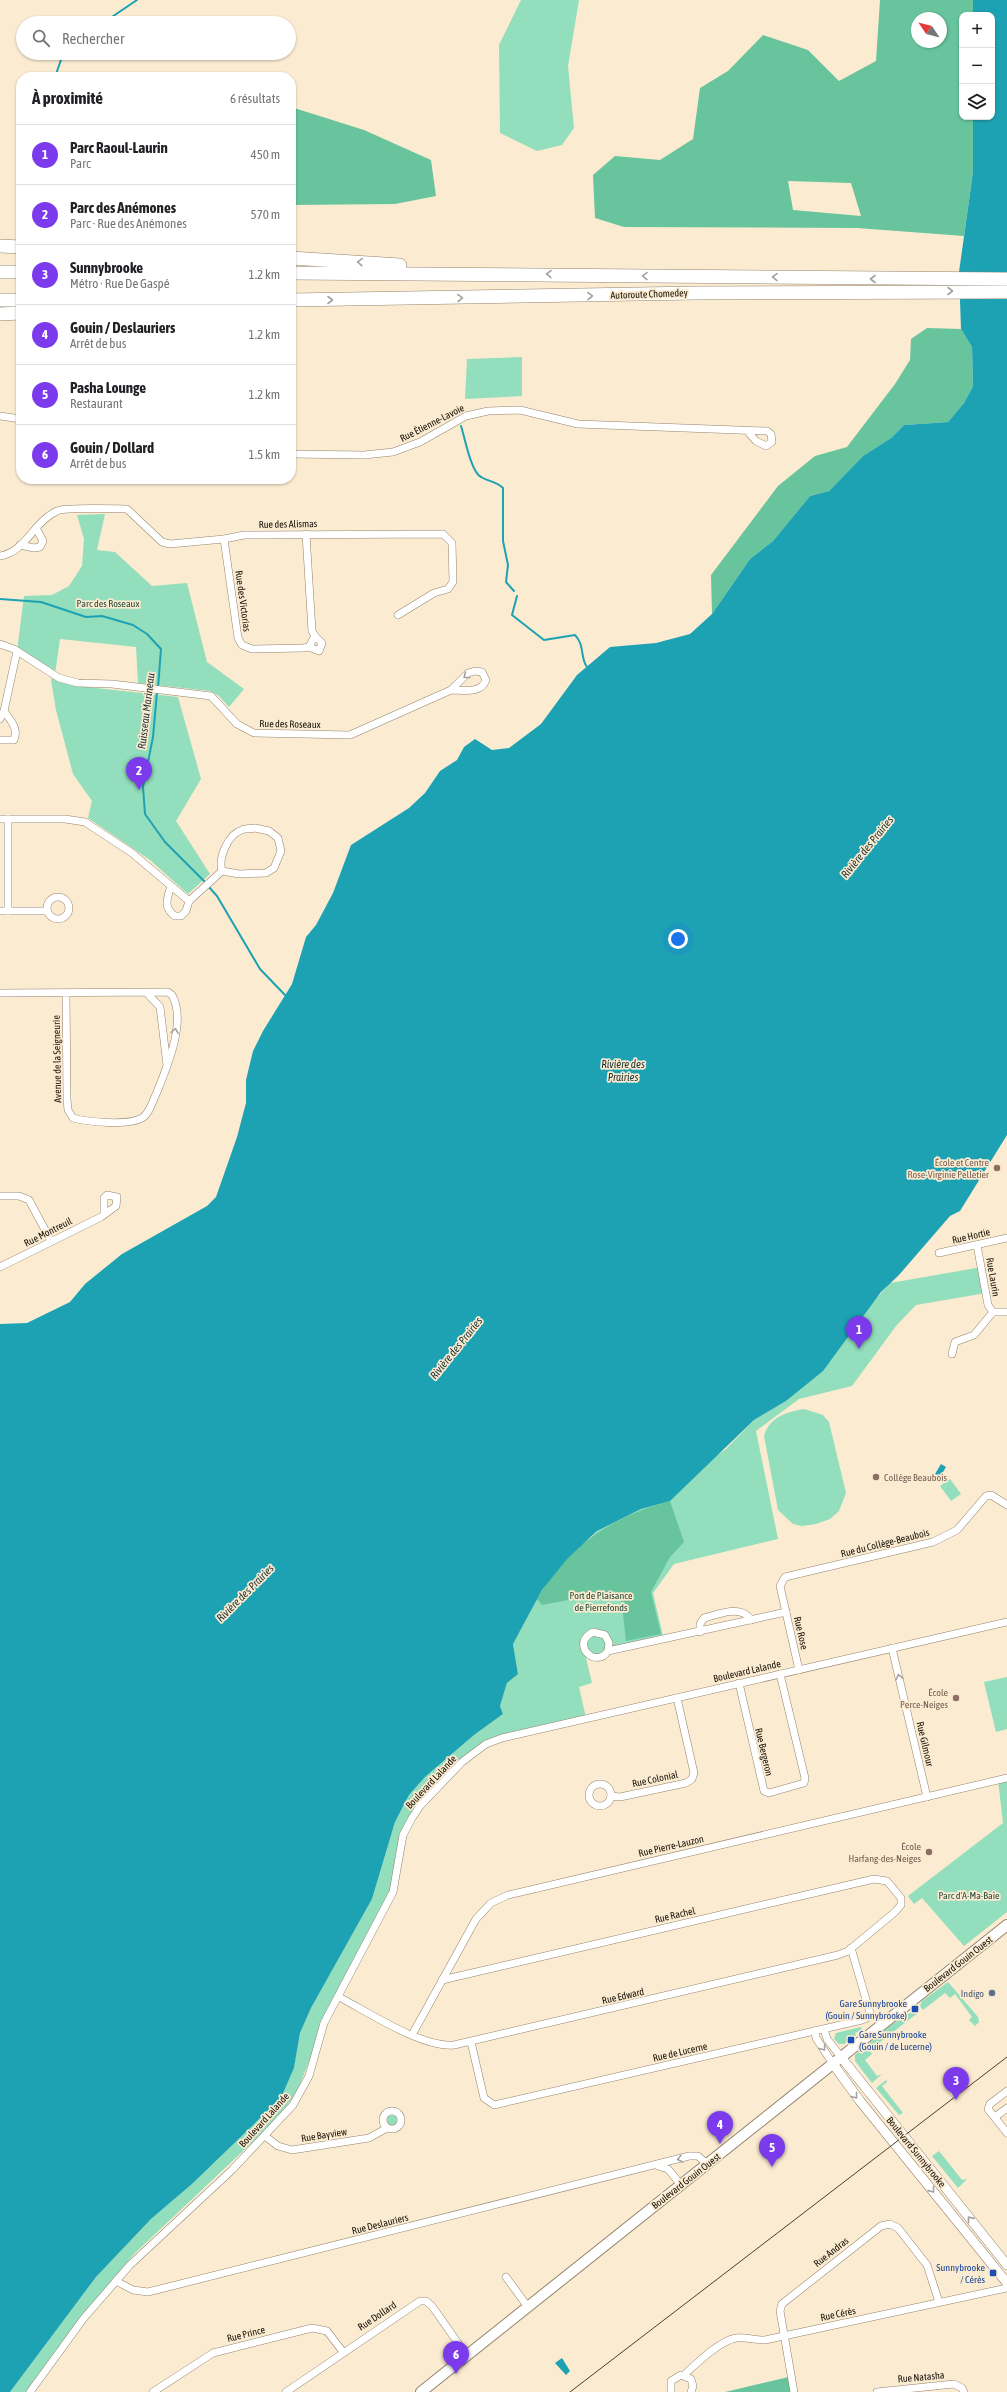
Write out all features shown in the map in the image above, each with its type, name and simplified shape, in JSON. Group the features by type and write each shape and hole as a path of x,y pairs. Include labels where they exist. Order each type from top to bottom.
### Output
{"highway":[{"path":"0,246 16,247"},
{"path":"296,258 527,274"},
{"path":"0,272 16,272"},
{"name":"Autoroute Chomedey","path":"296,273 527,274 911,285 1007,292"},
{"name":"Autoroute Chomedey","path":"296,300 911,285 1007,279"},
{"path":"0,300 16,300"},
{"path":"0,314 16,314"}],"main road":[{"name":"Boulevard Gouin Ouest","path":"421,2392 1007,1925"}],"street":[{"name":"Rue Étienne-Lavoie","path":"296,454 364,455 393,452 420,442 466,416 488,411 520,410 578,424 726,429 748,432"},
{"path":"0,416 16,418"},
{"name":"Rue des Alismas","path":"0,556 8,554 20,545 44,519 58,510 124,509 130,511 167,544 224,539 244,535 432,533 447,536 452,543 453,549 454,577 451,586 448,589 434,593 398,615"},
{"path":"20,545 34,548 40,547 42,542 36,528"},
{"name":"Rue des Victorias","path":"224,539 238,638 242,645 252,649 309,646 319,651 322,646 322,642 315,636 312,630 306,534"},
{"path":"309,646 315,636"},
{"name":"Rue des Roseaux","path":"0,644 17,651 63,679 78,683 164,690 212,696 237,724 254,733 350,735 451,690"},
{"path":"0,719 4,711 17,651"},
{"path":"0,740 14,740 16,735 16,728 4,711"},
{"path":"0,819 65,819 85,822 132,853 189,901"},
{"path":"8,819 8,911"},
{"path":"255,828 269,831 278,838 281,851 274,868 266,874 239,874 222,871 221,866 226,845 242,830 255,828"},
{"path":"171,886 166,903 172,914 181,916 189,907 189,901 222,871"},
{"path":"0,911 47,911"},
{"name":"Avenue de la Seigneurie","path":"0,993 168,992 175,999 176,1020 172,1054 144,1117 133,1122 82,1121 73,1118 68,1110 67,1099 66,993"},
{"name":"Avenue de la Seigneurie","path":"147,993 160,1007 166,1068"},
{"path":"0,1196 19,1196 29,1200 51,1241"},
{"name":"Rue Montreuil","path":"0,1267 104,1214"},
{"name":"Rue Hortie","path":"939,1253 1007,1238"},
{"name":"Rue Laurin","path":"977,1245 988,1305 993,1312"},
{"path":"952,1354 955,1342 974,1334 993,1312 1007,1312"},
{"name":"Rue du Collège-Beaubois","path":"786,1612 780,1586 785,1577 933,1542 957,1530 986,1496 991,1495 1007,1505"},
{"path":"700,1632 700,1624 704,1618 718,1614 740,1610 747,1614 751,1620"},
{"name":"Rue Rose","path":"608,1651 786,1612 799,1670"},
{"name":"Boulevard Lalande","path":"30,2392 84,2318 116,2281 147,2248 265,2136 293,2105 306,2084 321,2032 393,1892 403,1836 420,1806 462,1762 486,1744 502,1738 1007,1622"},
{"name":"Rue Gilmour","path":"892,1648 927,1797"},
{"name":"Rue Bergeron","path":"739,1683 764,1791 769,1793 799,1786 804,1783 805,1778 780,1674"},
{"name":"Rue Colonial","path":"610,1796 620,1797 686,1782 692,1778 694,1773 677,1698"},
{"name":"Rue Pierre-Lauzon","path":"412,2035 481,1913 492,1903 508,1895 1007,1778"},
{"name":"Rue Rachel","path":"442,1980 874,1879 883,1880 890,1884 899,1894 902,1902"},
{"name":"Rue Edward","path":"339,1997 412,2035 438,2045 454,2045 832,1957 851,1948 898,1909 902,1902"},
{"name":"Rue de Lucerne","path":"471,2042 484,2098 494,2105 862,2020 869,2014 861,1980 851,1948"},
{"name":"Boulevard Sunnybrooke","path":"824,2029 827,2039 1007,2266"},
{"name":"Boulevard Sunnybrooke","path":"815,2031 816,2038 856,2096 1007,2283"},
{"path":"1007,2091 988,2106 988,2109 1007,2133"},
{"path":"995,2118 1007,2108"},
{"name":"Rue Bayview","path":"265,2136 278,2146 292,2150 369,2138 387,2128"},
{"name":"Rue Deslauriers","path":"116,2281 138,2292 148,2292 693,2156 701,2158 707,2164"},
{"name":"Rue Deslauriers","path":"650,2167 666,2168 681,2185"},
{"name":"Rue Andras","path":"794,2392 786,2336 780,2311 782,2304 881,2226 890,2224 898,2228 927,2265 939,2302"},
{"path":"506,2277 528,2307"},
{"name":"Rue Cérès","path":"672,2392 670,2385 674,2378 684,2375 727,2341 743,2338 764,2340 786,2336 1007,2288"},
{"name":"Rue Dollard","path":"286,2392 413,2304 423,2300 432,2306 467,2356"},
{"name":"Rue Prince","path":"153,2392 213,2353 312,2328 327,2331 343,2352"},
{"path":"684,2375 692,2383 691,2392"},
{"name":"Rue Natasha","path":"877,2392 954,2384 962,2388 964,2392"}],"green space":[{"path":"521,0 579,0 568,66 574,128 562,145 537,151 500,133 499,45"},
{"path":"880,0 973,0 973,12 959,12 959,120 973,120 973,172 964,236 857,228 624,227 595,218 593,175 615,156 660,160 693,139 700,88 728,71 763,35 808,50 839,81 876,61","holes":["788,181 851,183 861,216 793,210"]},
{"path":"296,109 364,130 431,160 436,196 395,204 296,205"},
{"path":"927,328 961,329 972,347 973,386 964,403 948,422 904,425 891,438 863,456 829,491 810,496 773,541 750,559 712,614 711,575 778,486 815,456 847,447 895,384 910,360 911,339"},
{"path":"522,357 522,396 465,399 467,359"},
{"name":"Parc des Roseaux","path":"105,514 97,550 115,552 152,586 187,583 207,662 244,689 229,707 219,696 210,691 138,683 136,647 60,639 55,674 17,651 24,596 52,595 69,586 82,566 84,539 77,515"},
{"path":"52,678 69,685 178,697 201,779 176,821 210,874 188,894 150,860 88,818 92,801 73,774 56,710 51,680"},
{"name":"Port de Plaisance de Pierrefonds","path":"982,1267 986,1293 916,1305 896,1326 852,1386 799,1399 756,1431 778,1539 674,1564 653,1593 664,1640 586,1658 592,1683 579,1687 586,1718 479,1745 419,1804 405,1824 399,1839 391,1892 324,2023 297,2092 276,2120 134,2254 81,2317 29,2392 10,2392 96,2277 151,2219 192,2184 281,2098 294,2068 300,2033 311,2008 372,1899 395,1822 409,1795 425,1777 474,1735 503,1714 500,1706 507,1683 518,1674 513,1644 542,1590 597,1531 641,1509 726,1449 754,1420 786,1401 890,1283"},
{"path":"804,1409 823,1415 829,1422 846,1493 839,1511 830,1519 816,1524 802,1526 793,1524 778,1510 764,1436 766,1430 774,1420 785,1414"},
{"path":"950,1479 961,1494 951,1501 940,1486"},
{"path":"670,1501 684,1542 670,1557 651,1592 661,1634 626,1641 621,1597 614,1591 542,1605 537,1599 549,1580 562,1564 593,1536 610,1525 629,1516"},
{"path":"1007,1677 1007,1729 996,1732 984,1682"},
{"name":"Parc d'A-Ma-Baie","path":"1007,1778 1007,1912 964,1946 922,1898 914,1904 908,1896 1003,1823 998,1780"},
{"path":"948,1982 978,2017 979,2022 975,2026 969,2020 972,2017 955,1994 950,1998 945,1993 923,2010 920,2006 922,2001"},
{"path":"916,2009 919,2012 870,2050 872,2054 865,2060 877,2076 882,2074 872,2083 855,2061 855,2055 891,2025"},
{"path":"861,2027 862,2030 855,2033 856,2035 844,2044 839,2044 834,2039 836,2033"},
{"path":"886,2080 887,2082 882,2086 903,2113 899,2115 876,2088"},
{"path":"390,2115 394,2115 396,2116 396,2124 390,2125 387,2122 387,2118"},
{"path":"939,2151 962,2180 967,2179 958,2188 932,2156"},
{"path":"793,2376 794,2392 725,2392"}],"water":[{"name":"Rivière des Prairies","path":"973,0 1007,0 1007,1135 960,1211 950,1216 899,1275 881,1292 823,1371 786,1401 754,1420 670,1501 641,1509 597,1531 567,1559 542,1590 513,1644 518,1674 507,1683 500,1706 503,1714 474,1735 425,1777 409,1795 395,1822 372,1899 311,2008 300,2033 294,2068 281,2098 192,2184 151,2219 96,2277 10,2392 0,2392 0,1324 27,1323 70,1302 85,1284 122,1254 207,1206 216,1197 237,1137 246,1103 246,1080 253,1051 263,1031 292,984 306,937 316,925 333,893 351,845 409,808 425,793 440,771 457,760 464,747 475,739 492,750 509,748 541,724 577,675 610,647 656,643 690,634 712,614 750,559 773,541 810,496 829,491 863,456 891,438 904,425 948,422 964,403 973,386 972,347 961,329 959,272 973,172 973,120 995,120 995,12 973,12"},
{"path":"941,1464 946,1467 940,1477 935,1474"},
{"path":"562,2358 570,2371 566,2375 555,2363"}],"waterway":[{"path":"113,16 137,0"},
{"path":"57,72 61,60"},
{"path":"461,426 471,462 477,474 503,488 503,541 508,565 506,582 514,591"},
{"path":"517,596 512,615 544,640 575,635 580,643 587,667"},
{"name":"Ruisseau Marineau","path":"0,599 41,602 86,617 102,616 133,625 147,634 161,649 158,688"},
{"name":"Ruisseau Marineau","path":"157,692 153,737 143,787 145,814 165,842 206,883"},
{"name":"Ruisseau Marineau","path":"208,886 217,896 260,969 285,995"}],"tram line":[{"path":"570,2392 1007,2057"}],"place":[{"name":"Parc des Anémones","path":"139,790"},
{"name":"École et Centre Rose-Virginie Pelletier","path":"997,1168"},
{"name":"Parc Raoul-Laurin","path":"859,1349"},
{"name":"Collège Beaubois","path":"876,1477"},
{"name":"École Perce-Neiges","path":"956,1698"},
{"name":"École Harfang-des-Neiges","path":"929,1852"},
{"name":"Indigo","path":"992,1993"},
{"name":"Gare Sunnybrooke (Gouin / Sunnybrooke)","path":"915,2009"},
{"name":"Gare Sunnybrooke (Gouin / de Lucerne)","path":"851,2040"},
{"name":"Sunnybrooke","path":"956,2100"},
{"name":"Gouin / Deslauriers","path":"720,2144"},
{"name":"Pasha Lounge","path":"772,2167"},
{"name":"Sunnybrooke / Cérès","path":"993,2273"},
{"name":"Gouin / Dollard","path":"456,2374"}]}
